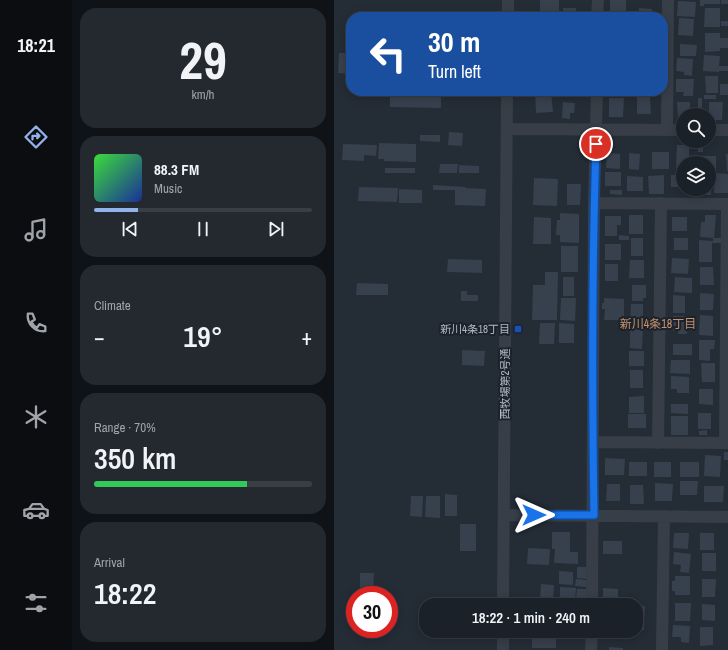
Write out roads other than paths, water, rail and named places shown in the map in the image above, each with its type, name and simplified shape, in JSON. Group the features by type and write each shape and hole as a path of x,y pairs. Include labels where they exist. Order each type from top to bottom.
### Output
{"street":[{"path":"508,0 508,12"},
{"path":"598,0 598,12"},
{"path":"668,0 668,12"},
{"name":"西牧場第2号通","path":"503,598 508,96"},
{"path":"592,598 594,515 594,203 597,96"},
{"path":"667,96 667,130"},
{"path":"507,129 676,130"},
{"path":"716,130 728,130"},
{"path":"593,442 727,443 728,204 594,203"},
{"path":"658,442 661,203"},
{"path":"504,515 728,517"},
{"path":"662,650 664,516"},
{"path":"503,638 503,650"},
{"path":"592,638 592,650"}],"place":[{"name":"新川4条18丁目","path":"518,329"}],"district":[{"name":"新川4条18丁目","path":"658,324"}]}
